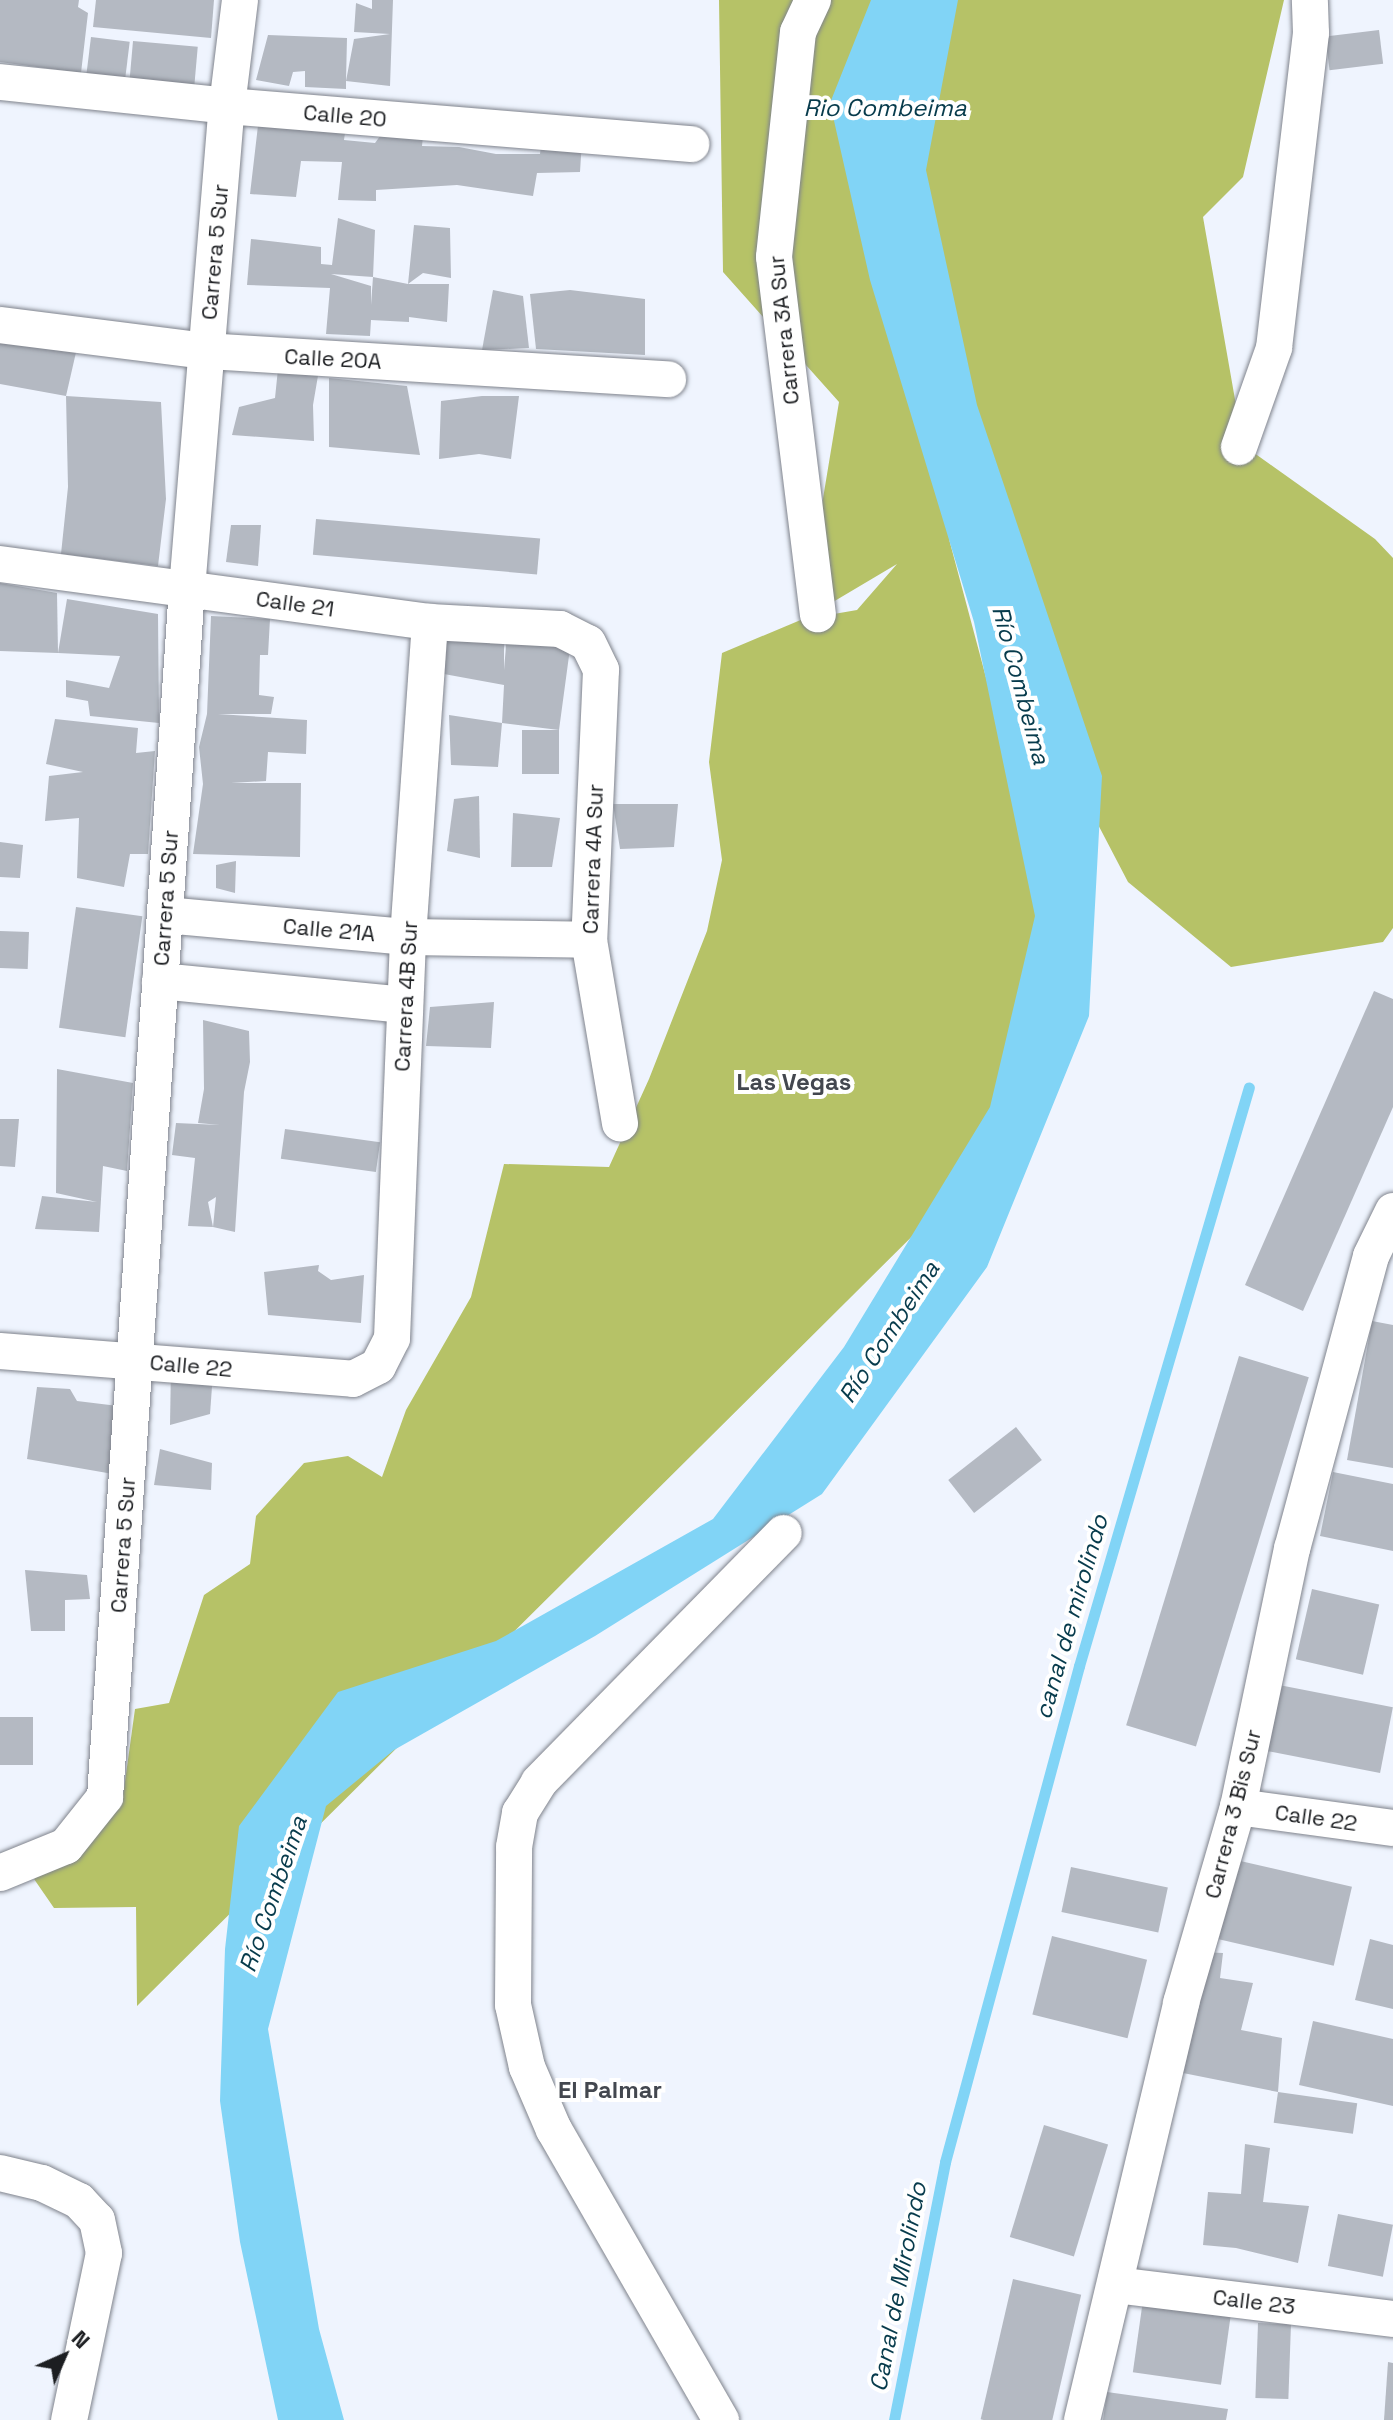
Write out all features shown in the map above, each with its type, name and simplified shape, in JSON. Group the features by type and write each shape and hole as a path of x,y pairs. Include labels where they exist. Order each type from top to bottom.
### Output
{"street":[{"name":"Carrera 5 Sur","path":"0,1873 66,1846 105,1797 187,589 227,106 240,0"},
{"name":"Carrera 3A Sur","path":"813,0 798,32 774,257 818,614"},
{"path":"1239,447 1274,348 1311,33 1310,0"},
{"name":"Calle 20","path":"0,82 227,106 691,144"},
{"name":"Calle 20A","path":"0,325 206,351 668,379"},
{"name":"Calle 21","path":"0,564 430,622 560,629 588,643"},
{"name":"Carrera 4B Sur","path":"378,1366 392,1338 408,937 430,622"},
{"name":"Carrera 4A Sur","path":"588,643 601,670 589,940 620,1123"},
{"name":"Calle 21A","path":"165,915 408,937 589,940"},
{"path":"160,981 405,1005"},
{"name":"Carrera 3 Bis Sur","path":"1082,2420 1181,2003 1238,1807 1292,1549 1371,1256 1393,1211"},
{"name":"Calle 22","path":"0,1351 353,1379 378,1366"},
{"path":"721,2420 554,2130 527,2067 513,2005 514,1847 520,1813 539,1782 784,1533"},
{"name":"Calle 22","path":"1238,1807 1393,1828"},
{"path":"0,2173 42,2183 79,2201 97,2220 104,2253 69,2420"},
{"name":"Calle 23","path":"1116,2285 1393,2319"}],"green space":[{"path":"719,0 1284,0 1243,177 1203,217 1243,445 1375,539 1393,558 1393,928 1383,942 1231,967 1128,882 949,539 988,685 1042,934 994,1155 137,2006 136,1907 54,1908 34,1879 122,1803 135,1709 169,1703 204,1595 250,1564 256,1516 304,1463 348,1456 382,1477 406,1410 471,1297 504,1164 609,1167 649,1079 707,931 722,860 709,762 722,653 803,619 839,402 723,272","holes":["897,564 857,610 805,619"]}],"water":[{"name":"Rio Combeima","path":"871,0 958,0 926,170 977,405 1102,776 1089,1016 987,1267 822,1494 595,1636 394,1750 326,1806 268,2029 319,2329 344,2420 278,2420 240,2242 220,2101 225,1949 239,1826 338,1692 496,1641 713,1519 844,1347 990,1107 1035,916 974,622 870,280 830,103"}],"building":[{"path":"0,0 79,0 78,7 88,13 81,73 0,62"},
{"path":"96,0 214,0 211,38 93,27"},
{"path":"372,0 393,0 390,86 346,81 354,39 390,34 354,32 356,3 372,9"},
{"path":"1379,30 1383,64 1330,70 1325,37"},
{"path":"268,35 347,38 346,89 305,87 305,71 293,72 289,86 256,80"},
{"path":"91,37 130,42 125,78 86,74"},
{"path":"133,41 198,47 194,86 130,80"},
{"path":"259,117 347,119 344,140 375,143 389,124 424,127 422,146 459,147 496,154 540,154 542,137 582,140 580,172 537,173 533,196 457,185 376,190 376,201 338,200 342,162 301,161 296,197 250,194"},
{"path":"338,218 375,230 373,277 408,284 449,284 447,322 409,317 409,322 371,320 370,336 326,334 330,288 247,285 251,239 321,247 321,264 332,265","holes":["331,274 373,277 371,305 371,286"]},
{"path":"414,225 450,228 451,278 423,273 408,284"},
{"path":"493,290 523,296 529,348 482,350"},
{"path":"570,290 645,299 645,355 536,349 530,294"},
{"path":"0,339 77,348 66,396 0,384"},
{"path":"279,359 320,364 313,405 314,441 232,435 239,407 275,398"},
{"path":"329,378 407,386 420,455 329,447"},
{"path":"66,396 161,402 166,499 158,566 61,554 68,487"},
{"path":"519,396 511,459 479,454 439,459 441,401"},
{"path":"316,519 540,539 537,574 313,555"},
{"path":"231,525 261,525 258,566 226,562"},
{"path":"0,583 57,593 58,653 0,651"},
{"path":"67,599 158,614 159,723 90,716 88,701 66,697 66,680 109,688 120,656 58,653"},
{"path":"211,616 270,619 268,655 260,655 259,695 274,697 271,714 218,714 307,720 306,754 268,752 266,781 231,783 301,783 300,857 193,854 203,784 199,747 207,714"},
{"path":"507,634 571,641 559,730 502,723 504,685 433,672 436,639 504,642 504,670"},
{"path":"449,715 502,723 498,767 451,765"},
{"path":"55,719 138,728 136,753 155,751 148,854 130,854 124,887 77,878 79,818 45,821 49,776 83,772 46,764"},
{"path":"522,730 559,730 559,774 522,774"},
{"path":"479,796 480,858 447,851 454,799"},
{"path":"613,804 678,804 674,847 620,849"},
{"path":"513,813 560,818 552,867 511,867"},
{"path":"0,842 23,845 20,878 0,877"},
{"path":"236,861 235,893 216,888 216,865"},
{"path":"76,907 142,916 125,1037 59,1028"},
{"path":"0,931 29,932 28,969 0,968"},
{"path":"1374,991 1393,999 1393,1107 1303,1311 1245,1285"},
{"path":"494,1002 491,1048 426,1046 430,1007"},
{"path":"203,1020 249,1031 250,1062 244,1092 235,1232 188,1226 195,1158 172,1155 176,1123 220,1125 198,1123 204,1089","holes":["216,1197 213,1227 208,1202"]},
{"path":"57,1069 133,1083 127,1171 103,1166 99,1232 35,1229 42,1196 97,1202 56,1193"},
{"path":"0,1119 19,1119 15,1167 0,1166"},
{"path":"285,1129 380,1142 376,1172 281,1159"},
{"path":"319,1265 318,1271 331,1280 364,1275 361,1323 268,1315 264,1272"},
{"path":"1372,1321 1393,1325 1393,1468 1347,1460"},
{"path":"1239,1356 1309,1377 1196,1746 1126,1725"},
{"path":"171,1367 213,1373 210,1414 170,1425"},
{"path":"37,1387 70,1389 77,1401 118,1406 113,1474 27,1459"},
{"path":"1016,1427 1042,1460 974,1513 948,1480"},
{"path":"160,1449 212,1463 211,1490 154,1485"},
{"path":"1333,1472 1393,1484 1393,1551 1320,1536"},
{"path":"25,1570 87,1575 90,1599 65,1600 65,1631 31,1631"},
{"path":"1312,1589 1379,1605 1363,1675 1296,1659"},
{"path":"1279,1685 1393,1707 1380,1773 1266,1751"},
{"path":"0,1717 33,1717 33,1765 0,1765"},
{"path":"1236,1860 1352,1887 1334,1966 1218,1939"},
{"path":"1071,1867 1168,1888 1158,1933 1061,1912"},
{"path":"1052,1936 1147,1960 1127,2038 1032,2015"},
{"path":"1370,1939 1393,1945 1393,2009 1355,2000"},
{"path":"1201,1952 1223,1953 1220,1978 1253,1983 1241,2030 1282,2038 1278,2092 1178,2072"},
{"path":"1313,2021 1393,2039 1393,2106 1299,2085"},
{"path":"1278,2092 1357,2103 1353,2134 1274,2123"},
{"path":"1044,2125 1108,2145 1074,2256 1010,2237"},
{"path":"1245,2144 1270,2148 1263,2202 1309,2206 1298,2263 1236,2248 1203,2245 1208,2192 1241,2194"},
{"path":"1338,2214 1393,2225 1383,2277 1328,2266"},
{"path":"1013,2279 1081,2295 1052,2420 981,2419"},
{"path":"1143,2300 1231,2312 1221,2385 1133,2372"},
{"path":"1258,2323 1291,2324 1288,2399 1255,2398"},
{"path":"1388,2362 1393,2363 1393,2420 1384,2420"},
{"path":"1107,2392 1228,2409 1226,2420 1103,2420"}],"waterway":[{"name":"canal de mirolindo","path":"894,2420 945,2162 1079,1666 1249,1087"}],"district":[{"name":"Las Vegas","path":"794,1082"},
{"name":"El Palmar","path":"610,2090"}],"water label":[{"name":"Río Combeima","path":"1021,685"},
{"name":"Río Combeima","path":"889,1332"},
{"name":"Río Combeima","path":"273,1894"},
{"name":"Canal de Mirolindo","path":"898,2287"}]}
